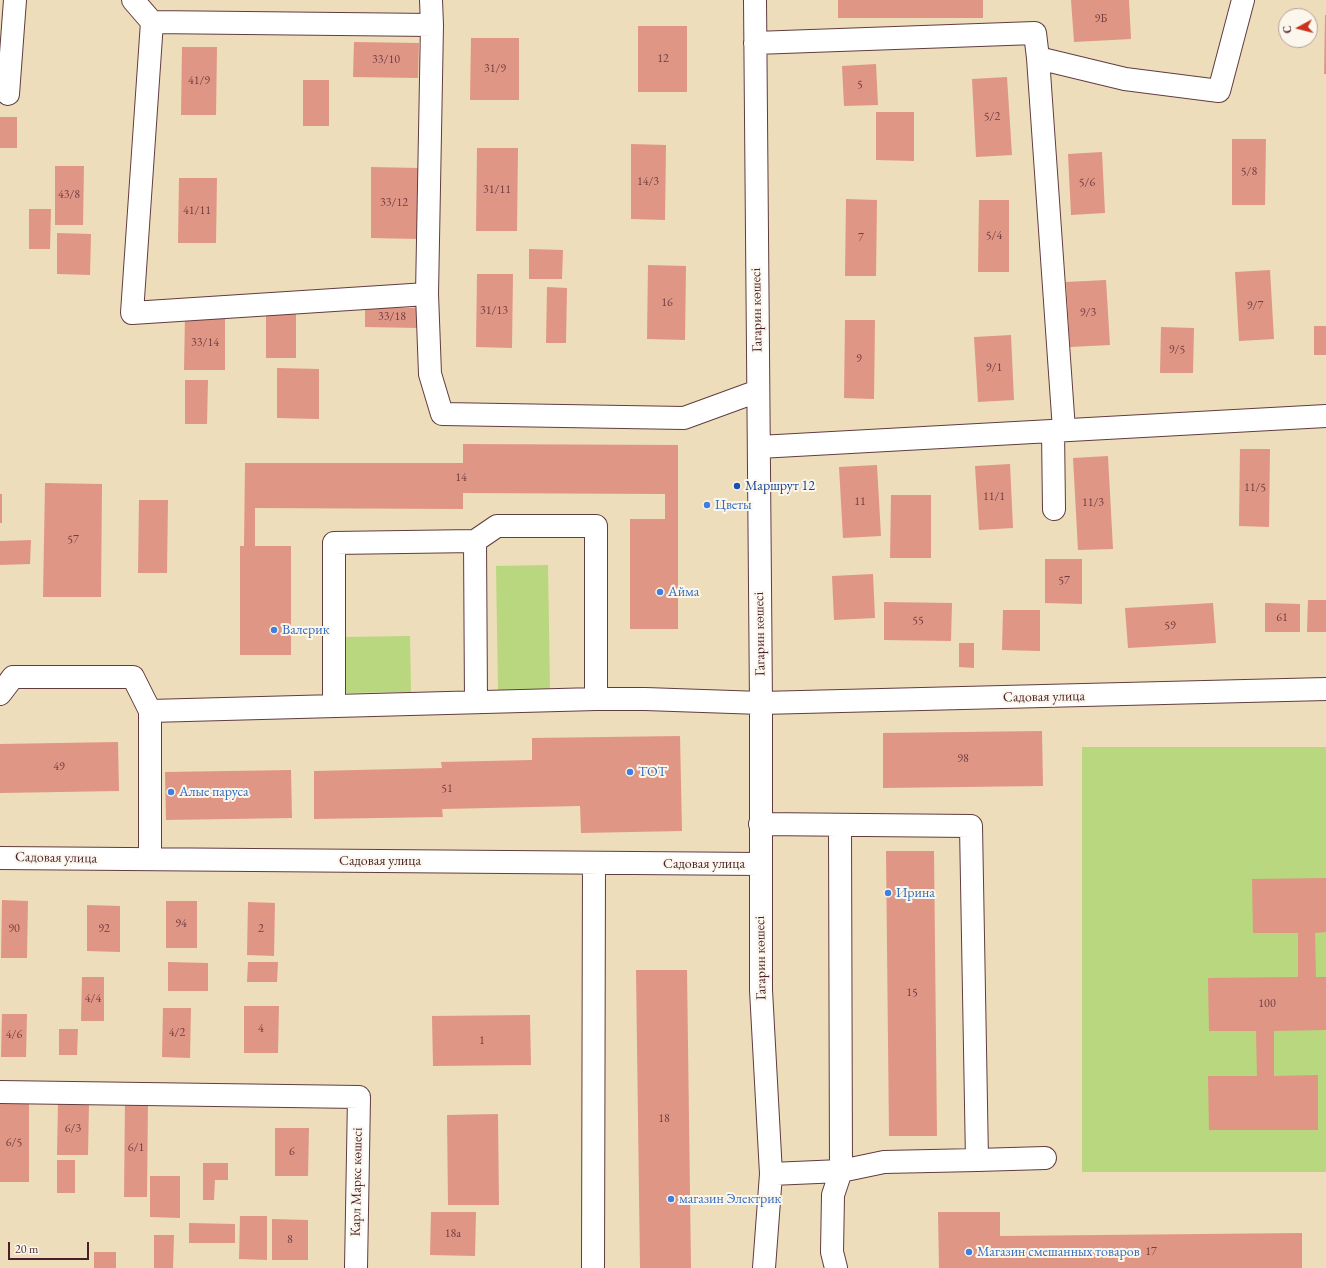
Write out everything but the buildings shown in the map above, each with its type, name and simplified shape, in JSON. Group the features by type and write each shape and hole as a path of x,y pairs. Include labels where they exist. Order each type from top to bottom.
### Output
{"street":[{"path":"8,94 15,0"},
{"path":"133,0 152,22 132,313 427,294"},
{"path":"431,0 432,25 427,294 430,374 442,414 684,418 758,391"},
{"name":"Гагарин көшесі","path":"754,0 761,703 761,990 771,1174 764,1268"},
{"path":"1038,58 1125,80 1220,91 1243,0"},
{"path":"152,22 432,25"},
{"path":"755,43 1035,33 1038,58 1058,430 1054,509"},
{"path":"759,447 1326,416"},
{"path":"334,706 334,543 475,541 497,526 596,526 596,699"},
{"path":"475,541 476,702"},
{"path":"0,694 13,678 133,677 150,711 150,859"},
{"name":"Садовая улица","path":"150,711 596,699 761,703 1326,689"},
{"path":"760,824 971,826 977,1160"},
{"path":"836,1268 832,1252 833,1195 841,1170 840,825"},
{"name":"Садовая улица","path":"0,858 760,864"},
{"path":"593,1268 594,863"},
{"name":"Карл Маркс көшесі","path":"0,1092 359,1097 356,1268"},
{"path":"771,1174 841,1170 884,1162 1045,1158"}],"green space":[{"path":"548,565 550,690 498,691 496,566"},
{"path":"410,636 411,692 346,693 345,637"},
{"path":"1082,747 1326,747 1326,1172 1082,1172"}],"place":[{"name":"Маршрут 12","path":"737,486"},
{"name":"Цветы","path":"707,505"},
{"name":"Айма","path":"660,592"},
{"name":"Валерик","path":"274,630"},
{"name":"ТОТ","path":"630,772"},
{"name":"Алые паруса","path":"171,792"},
{"name":"Ирина","path":"888,893"},
{"name":"магазин Электрик","path":"671,1199"},
{"name":"Магазин смешанных товаров","path":"969,1252"}]}
